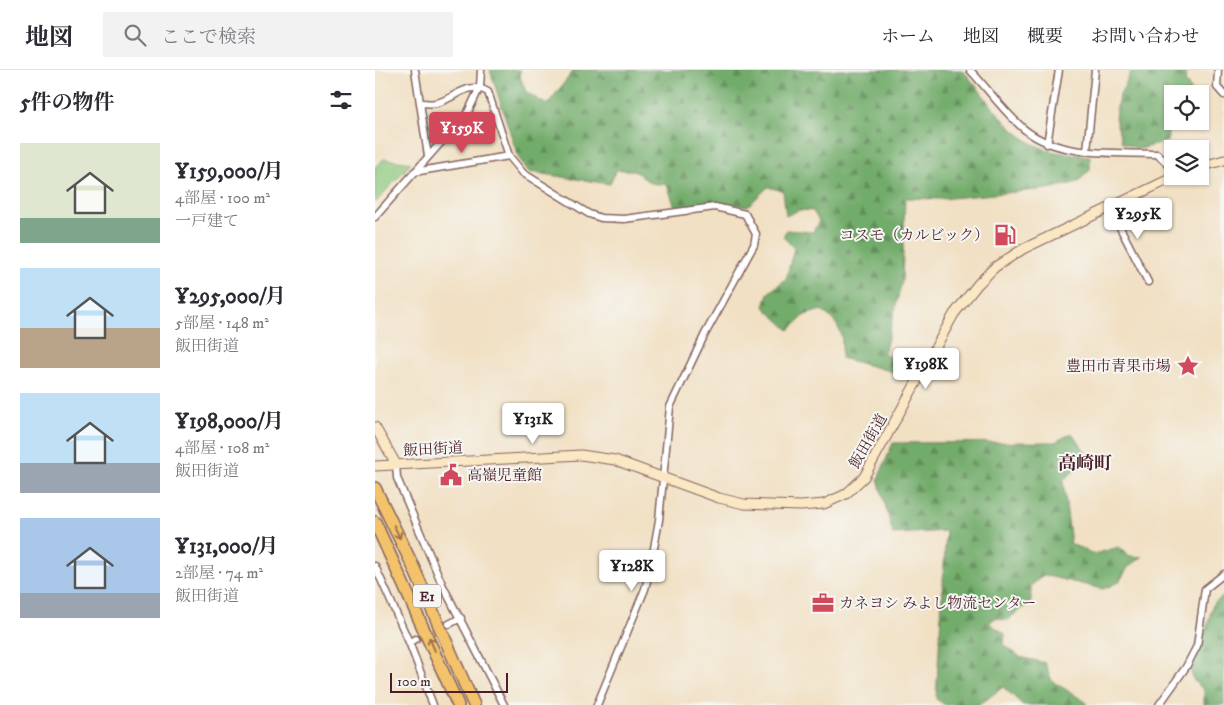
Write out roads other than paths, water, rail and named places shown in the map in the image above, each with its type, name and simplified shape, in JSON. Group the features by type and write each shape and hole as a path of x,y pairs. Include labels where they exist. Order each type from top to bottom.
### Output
{"highway":[{"name":"E1","path":"375,488 412,564 474,705"},
{"name":"E1","path":"375,522 458,705"}],"main road":[{"path":"1209,164 1224,160"},
{"name":"飯田街道","path":"375,466 581,455 615,460 719,498 744,504 816,505 840,497 865,477 954,314 977,284 995,267 1023,249 1164,182"},
{"path":"375,427 396,464"}],"street":[{"path":"415,70 428,156"},
{"path":"375,217 468,112 480,87 481,70"},
{"path":"970,70 1025,129 1047,144 1087,151 1157,154 1164,161"},
{"path":"1047,144 1059,70"},
{"path":"1087,151 1095,70"},
{"path":"1218,70 1217,86 1224,95"},
{"path":"421,103 437,103 471,86 480,87 488,92 509,156 523,173 574,205 601,218 624,220 715,207 745,214 756,234 754,245 705,334 670,407 659,520 645,589 597,705"},
{"path":"414,172 509,156"},
{"path":"1110,208 1148,282"},
{"path":"396,464 397,478 442,584 504,705"},
{"path":"375,566 412,640 433,705"},
{"path":"1159,705 1186,667 1197,646 1205,589 1224,574"},
{"path":"449,624 461,618"}],"tunnel":[{"path":"416,639 449,624"}],"place":[{"name":"コスモ（カルビック）","path":"1005,235"},
{"name":"豊田市青果市場","path":"1188,366"},
{"name":"高嶺児童館","path":"451,475"},
{"name":"カネヨシ みよし物流センター","path":"823,603"}],"district":[{"name":"高崎町","path":"1085,463"}]}
